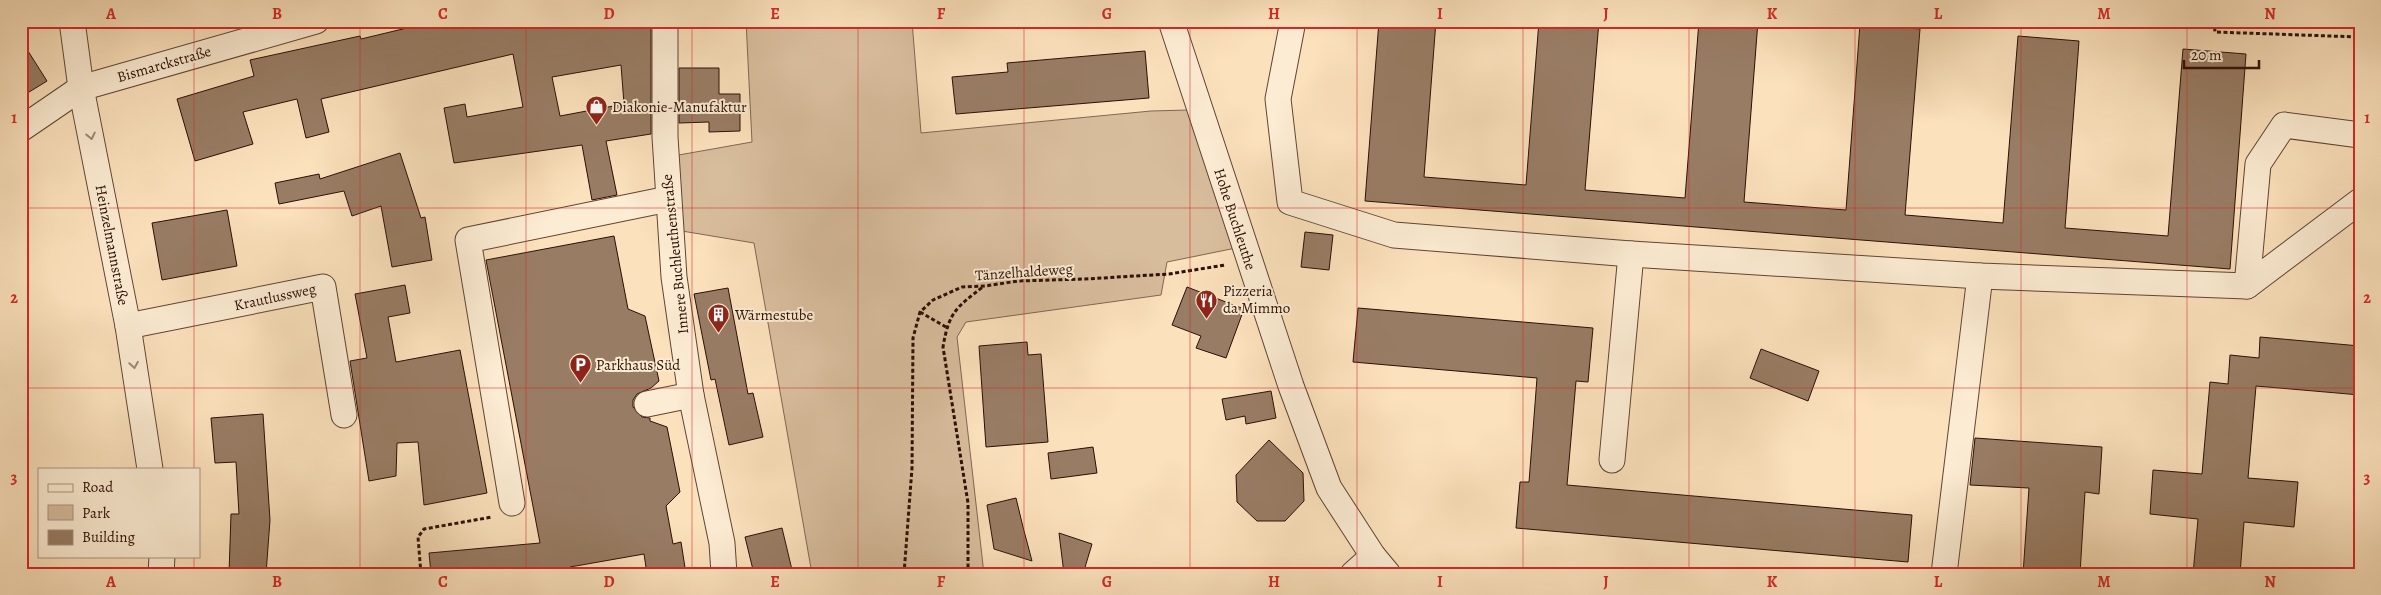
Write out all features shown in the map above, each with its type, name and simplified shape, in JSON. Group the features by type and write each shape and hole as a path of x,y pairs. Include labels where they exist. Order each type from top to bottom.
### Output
{"street":[{"name":"Heinzelmannstraße","path":"72,21 81,88 128,326 150,468"},
{"name":"Bismarckstraße","path":"21,129 81,88 316,21"},
{"name":"Innere Buchleuthenstraße","path":"665,21 668,199 674,277 692,395 722,543 724,574"},
{"name":"Hohe Buchleuthe","path":"1171,21 1249,262 1291,386 1329,488 1380,565"},
{"path":"1294,21 1278,99 1290,202 1394,235 1631,254 1980,276 2247,286 2360,201"},
{"path":"2247,286 2258,164 2284,125 2359,135"},
{"path":"512,503 468,240 668,199"},
{"path":"1612,460 1631,254"},
{"path":"1944,574 1980,276"},
{"name":"Krautlussweg","path":"128,326 323,286 344,415"},
{"path":"647,404 692,395"},
{"path":"161,574 162,558"},
{"path":"1353,574 1380,565"}],"path":[{"path":"2214,21 2215,32 2359,35 2359,135"},
{"name":"Tänzelhaldeweg","path":"920,312 933,300 962,287 1018,281 1169,274 1249,262"},
{"path":"968,574 968,503 943,347 946,327 960,303 985,286"},
{"path":"904,574 912,468 913,338 920,312 946,327"},
{"path":"421,574 418,537 424,529 509,514 512,503"}],"green space":[{"path":"746,21 912,21 921,133 1151,111 1188,110 1236,248 1167,262 1161,295 966,322 957,337 984,574 812,574 754,243 676,230 673,156 752,142"}],"building":[{"path":"436,21 651,21 651,134 606,141 617,195 592,200 582,145 454,163 444,108 465,104 467,117 523,107 513,54 321,99 329,132 306,138 297,99 243,112 253,144 195,161 177,99 254,76 250,60 360,36 361,39","holes":["621,65 624,104 560,116 552,77"]},
{"path":"1379,21 1436,21 1424,177 1526,185 1539,21 1599,21 1585,190 1685,198 1699,21 1758,21 1744,202 1846,210 1860,24 1920,29 1905,215 2003,223 2018,36 2079,41 2065,228 2168,236 2183,49 2246,54 2230,269 1365,201"},
{"path":"21,40 47,81 21,97"},
{"path":"1145,51 1149,98 956,114 952,77 1008,72 1007,63"},
{"path":"679,68 719,68 719,94 740,94 740,131 709,132 709,122 679,123"},
{"path":"400,153 421,218 425,217 432,260 392,267 381,206 352,216 344,191 279,204 275,183 319,174 320,179"},
{"path":"227,210 237,266 162,280 152,223"},
{"path":"1305,232 1333,235 1329,270 1301,267"},
{"path":"614,236 628,309 645,316 659,381 651,388 637,394 633,400 633,407 642,417 650,418 650,421 667,427 680,492 666,506 673,544 681,542 686,574 647,574 644,554 570,567 571,574 431,574 429,553 540,543 486,260"},
{"path":"405,285 410,313 388,317 396,362 460,350 487,493 424,505 418,442 397,443 396,476 369,481 350,361 367,358 355,294"},
{"path":"1187,287 1244,309 1226,358 1196,348 1201,336 1172,325"},
{"path":"728,288 748,394 753,393 763,437 729,445 715,379 711,380 694,294"},
{"path":"1358,308 1593,328 1588,382 1576,381 1567,485 1912,515 1908,562 1516,528 1520,482 1529,482 1537,378 1353,362"},
{"path":"2260,337 2360,346 2360,395 2256,386 2248,478 2298,482 2294,527 2244,522 2240,574 2193,574 2198,519 2150,514 2153,470 2202,474 2210,382 2228,384 2230,355 2259,358"},
{"path":"1027,342 1028,355 1041,354 1048,442 986,447 979,346"},
{"path":"1761,349 1819,371 1808,401 1750,378"},
{"path":"1271,391 1276,418 1246,424 1245,416 1226,420 1222,399"},
{"path":"263,414 270,520 266,574 229,574 231,514 239,514 236,462 215,463 211,418"},
{"path":"1975,438 2102,447 2099,494 2085,492 2080,574 2023,574 2029,488 1970,485"},
{"path":"1269,440 1303,473 1304,501 1285,521 1257,521 1237,502 1236,475"},
{"path":"1093,447 1097,473 1051,479 1048,453"},
{"path":"1016,498 1032,561 994,549 987,505"},
{"path":"782,528 793,574 754,574 745,537"},
{"path":"1059,533 1092,544 1083,574 1064,574"}],"place":[{"name":"Diakonie-Manufaktur","path":"596,126"},
{"name":"Pizzeria da Mimmo","path":"1207,319"},
{"name":"Wärmestube","path":"719,334"},
{"name":"Parkhaus Süd","path":"580,384"}]}
